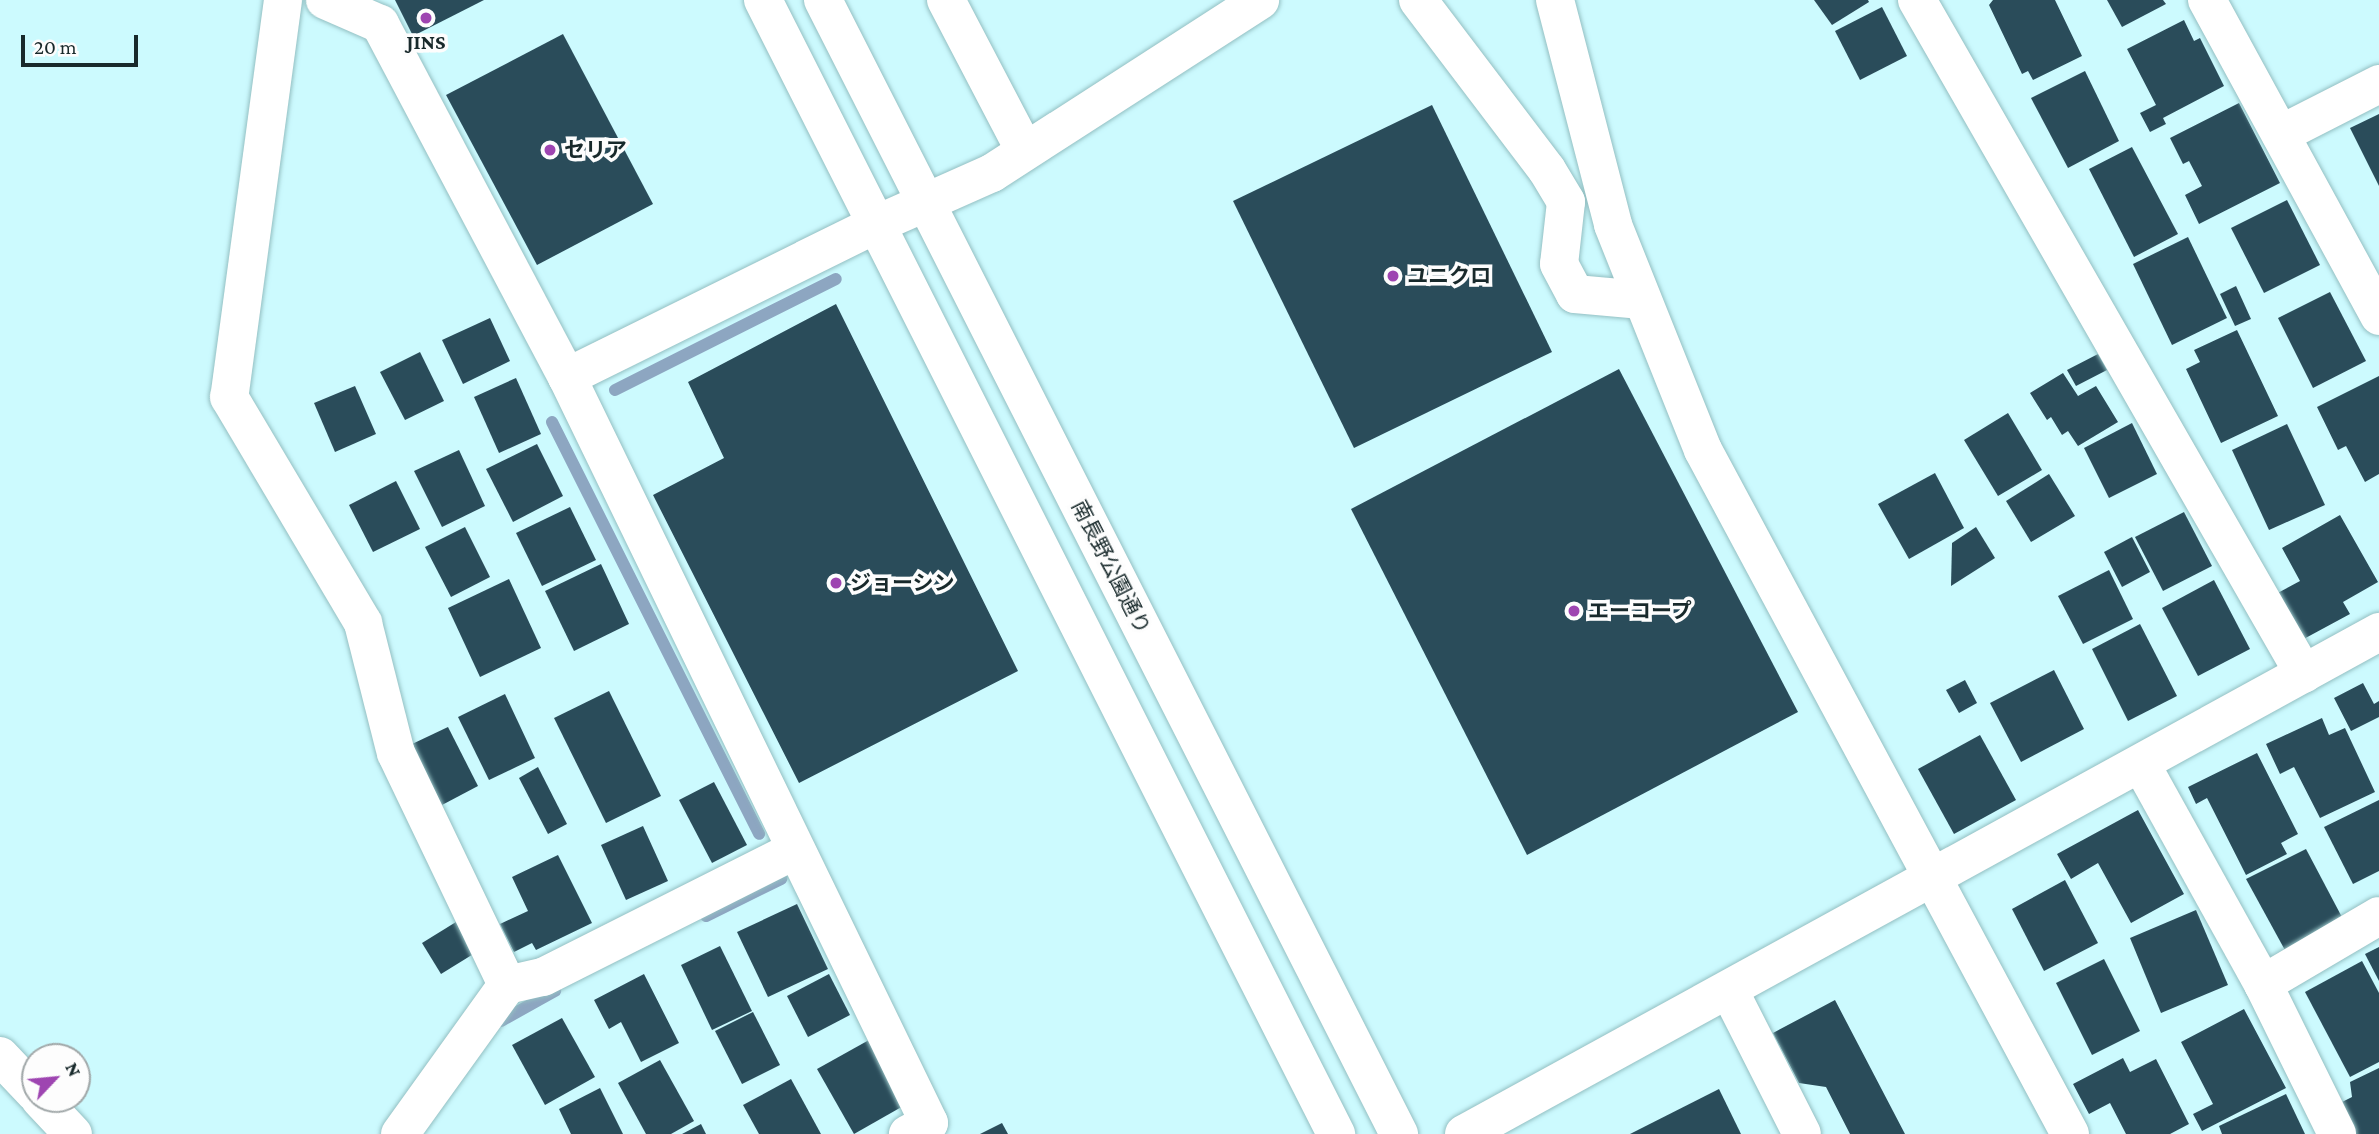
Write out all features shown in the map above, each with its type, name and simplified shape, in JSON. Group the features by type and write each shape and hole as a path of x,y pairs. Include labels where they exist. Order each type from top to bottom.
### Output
{"street":[{"path":"283,0 229,397 363,622 396,753 507,985"},
{"path":"325,0 380,24 567,377 929,1123 908,1134"},
{"path":"763,0 1336,1134"},
{"name":"南長野公園通り","path":"823,0 1399,1134"},
{"path":"946,0 1024,149"},
{"path":"567,377 877,224 992,173 1024,149 1260,0"},
{"path":"1418,0 1547,170 1566,202 1559,264 1575,294 1642,300"},
{"path":"1555,0 1614,225 1703,450 2070,1134"},
{"path":"1917,0 2304,674"},
{"path":"2207,0 2379,317"},
{"path":"2281,134 2379,84"},
{"path":"1464,1134 1935,879 2379,632"},
{"path":"2141,764 2263,984 2337,1134"},
{"path":"400,1134 507,985 543,977 795,850"},
{"path":"2263,984 2379,916"},
{"path":"1730,990 1802,1134"},
{"path":"0,1056 21,1078"},
{"path":"53,1113 73,1134"}],"building":[{"name":"JINS","path":"395,0 484,0 413,36"},
{"path":"1814,0 1868,0 1869,2 1832,25"},
{"path":"1993,0 2055,0 2082,56 2033,80 2028,71 2022,74 1989,5"},
{"path":"2107,0 2163,0 2166,4 2122,27"},
{"path":"1882,7 1907,56 1860,80 1835,31"},
{"path":"2184,20 2194,41 2200,38 2224,86 2163,118 2166,124 2150,132 2140,113 2156,105 2127,49"},
{"name":"セリア","path":"563,34 653,204 537,265 446,95"},
{"path":"2085,71 2119,141 2068,168 2031,98"},
{"path":"2239,103 2280,183 2199,224 2185,195 2202,186 2189,161 2183,164 2170,138"},
{"name":"ユニクロ","path":"1432,105 1552,352 1354,448 1233,201"},
{"path":"2379,114 2379,186 2350,128"},
{"path":"2132,147 2178,234 2134,257 2089,169"},
{"path":"2287,200 2320,265 2264,293 2231,228"},
{"path":"2188,237 2227,318 2172,345 2133,264"},
{"path":"2236,286 2251,319 2235,326 2220,294"},
{"path":"2330,292 2366,361 2313,388 2278,318"},
{"name":"ジョーシン","path":"836,304 1018,671 799,783 653,495 724,458 688,382"},
{"path":"490,318 510,361 463,384 442,340"},
{"path":"2237,330 2278,416 2221,443 2186,369 2200,362 2194,350"},
{"path":"420,352 444,401 405,420 380,372"},
{"path":"2098,354 2107,370 2076,386 2067,370"},
{"name":"エーコープ","path":"1619,369 1798,712 1527,855 1351,509"},
{"path":"2063,373 2078,396 2096,386 2118,422 2078,446 2068,431 2062,435 2051,417 2047,420 2030,393"},
{"path":"2379,376 2379,474 2365,482 2346,446 2338,450 2317,407"},
{"path":"516,378 541,434 499,453 474,397"},
{"path":"355,386 376,434 335,452 314,403"},
{"path":"2008,413 2042,470 1998,496 1964,440"},
{"path":"2132,423 2157,474 2109,498 2084,448"},
{"path":"2287,424 2325,505 2269,530 2232,450"},
{"path":"537,444 563,496 513,522 486,469"},
{"path":"459,450 485,506 442,527 414,471"},
{"path":"1935,473 1964,528 1909,559 1878,504"},
{"path":"2049,474 2075,516 2031,542 2006,501"},
{"path":"396,481 420,529 373,552 349,505"},
{"path":"570,507 596,560 542,586 516,533"},
{"path":"2184,512 2212,566 2163,591 2135,537"},
{"path":"2340,515 2378,582 2343,602 2350,614 2300,641 2274,595 2300,581 2282,548"},
{"path":"465,527 490,577 451,597 425,547"},
{"path":"1976,527 1995,558 1951,586 1952,543"},
{"path":"2132,537 2150,572 2122,587 2104,552"},
{"path":"601,564 629,624 574,651 545,591"},
{"path":"2109,570 2133,619 2083,644 2058,596"},
{"path":"509,579 541,648 480,677 448,608"},
{"path":"2214,580 2250,649 2198,676 2162,608"},
{"path":"2140,624 2177,696 2128,721 2092,649"},
{"path":"2054,670 2084,729 2021,762 1990,703"},
{"path":"1965,680 1977,703 1959,713 1946,690"},
{"path":"2363,683 2374,704 2379,701 2379,717 2351,731 2334,698"},
{"path":"609,691 661,796 606,823 554,718"},
{"path":"505,694 535,758 489,780 458,717"},
{"path":"2322,718 2329,735 2345,728 2375,792 2320,818 2294,767 2280,774 2266,744"},
{"path":"448,727 478,786 442,805 410,745"},
{"path":"1980,735 2016,800 1954,834 1918,769"},
{"path":"2257,753 2298,834 2281,843 2287,854 2246,875 2207,798 2196,804 2188,787"},
{"path":"538,767 567,824 548,834 519,778"},
{"path":"714,782 747,845 712,863 679,800"},
{"path":"2379,800 2379,871 2353,884 2324,827"},
{"path":"2138,810 2184,894 2131,923 2098,863 2071,879 2057,854"},
{"path":"643,826 668,881 626,900 601,845"},
{"path":"2306,849 2344,921 2286,952 2246,879"},
{"path":"558,855 592,923 536,950 532,943 514,952 500,924 528,911 512,877"},
{"path":"2065,880 2098,943 2044,971 2012,909"},
{"path":"797,904 828,969 768,997 737,932"},
{"path":"2196,910 2228,985 2161,1013 2130,938"},
{"path":"456,922 475,953 441,974 422,943"},
{"path":"720,946 752,1011 712,1030 681,965"},
{"path":"2379,947 2379,981 2365,954"},
{"path":"2104,959 2140,1031 2092,1055 2056,983"},
{"path":"2362,961 2379,993 2379,1062 2350,1077 2305,992"},
{"path":"644,974 679,1043 641,1062 621,1022 609,1029 594,1000"},
{"path":"829,974 850,1015 808,1037 787,996"},
{"path":"1835,1000 1905,1134 1850,1134 1826,1087 1799,1083 1773,1033"},
{"path":"2244,1009 2286,1088 2202,1131 2193,1114 2213,1104 2181,1042"},
{"path":"753,1012 780,1065 742,1084 715,1031"},
{"path":"562,1018 595,1077 545,1105 512,1045"},
{"path":"869,1040 905,1105 854,1134 817,1069"},
{"path":"2123,1058 2130,1072 2156,1059 2189,1124 2170,1134 2126,1134 2110,1103 2089,1114 2073,1084"},
{"path":"660,1060 694,1121 671,1134 646,1134 618,1083"},
{"path":"2379,1068 2379,1134 2352,1134 2338,1104 2352,1097 2350,1082"},
{"path":"791,1079 821,1134 759,1134 743,1105"},
{"path":"600,1088 623,1134 571,1134 559,1109"},
{"path":"1719,1089 1741,1134 1630,1134"},
{"path":"2286,1094 2305,1134 2222,1134 2219,1126"},
{"path":"1002,1123 1008,1134 980,1134"},
{"path":"701,1124 706,1134 682,1134"}],"waterway":[{"path":"615,390 836,279"},
{"path":"552,422 759,834"},
{"path":"706,916 781,879"},
{"path":"501,1021 555,991"}],"place":[{"name":"JINS","path":"426,18"},
{"name":"セリア","path":"550,150"},
{"name":"ユニクロ","path":"1393,276"},
{"name":"ジョーシン","path":"836,583"},
{"name":"エーコープ","path":"1574,611"}]}
